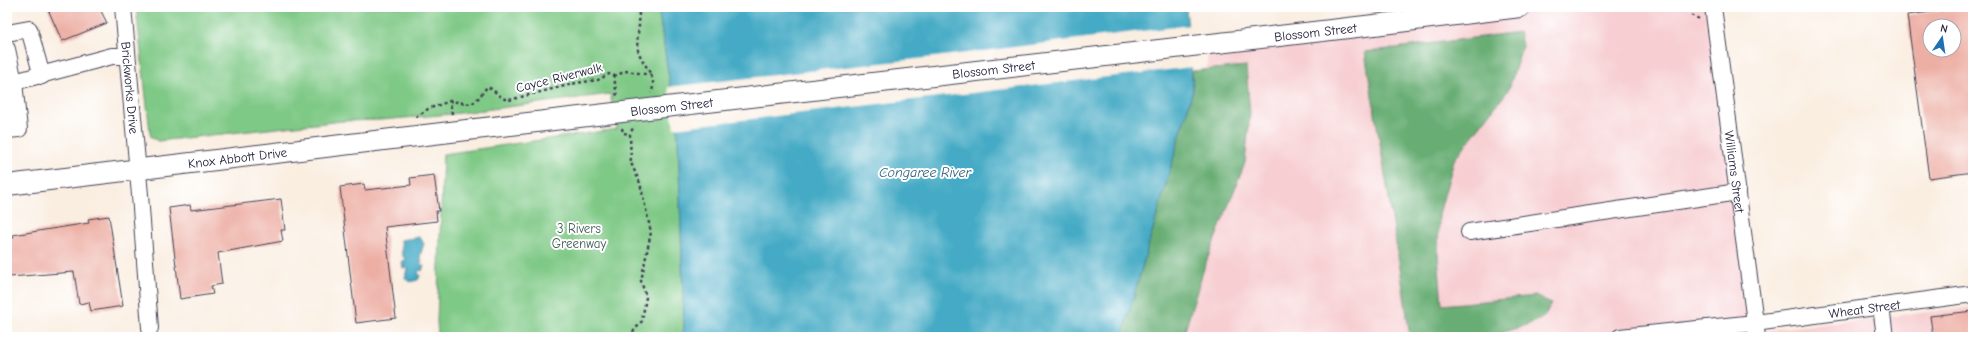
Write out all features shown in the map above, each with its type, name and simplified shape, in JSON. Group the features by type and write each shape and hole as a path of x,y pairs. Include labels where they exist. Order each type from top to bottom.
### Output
{"main road":[{"name":"Blossom Street","path":"467,130 1520,7"},
{"name":"Knox Abbott Drive","path":"7,185 467,130"}],"street":[{"name":"Brickworks Drive","path":"123,7 150,328"},
{"name":"Williams Street","path":"1713,7 1756,330"},
{"path":"7,33 30,28 42,76"},
{"path":"7,49 14,82 19,129 7,130"},
{"path":"14,82 42,76 112,56 127,56"},
{"path":"1469,232 1738,192"},
{"name":"Wheat Street","path":"1620,337 1756,330 1881,306 1973,294"},
{"path":"1881,306 1885,337"}],"path":[{"path":"637,7 640,15 638,51 651,75 653,84 649,96"},
{"path":"1691,15 1698,17 1702,24"},
{"name":"Cayce Riverwalk","path":"416,117 428,109 450,101 471,104 476,101 487,88 490,88 498,96 509,100 576,83 598,80 608,74 614,76 627,71 651,75"},
{"name":"Cayce Riverwalk","path":"614,76 618,105"},
{"path":"450,101 452,114"},
{"path":"629,337 642,321 646,297 641,281 652,232 640,183 631,164 630,134 636,122"},
{"path":"622,126 623,133 630,134"},
{"path":"587,337 598,333 613,337"}],"shaded area":[{"path":"1538,7 1710,7 1756,337 1175,337 1208,52"},
{"path":"1973,307 1973,337 1770,337 1769,330"}],"green space":[{"name":"3 Rivers Greenway","path":"136,7 658,7 678,136 684,326 682,337 438,337 437,321 443,154 617,129 610,94 452,114 380,120 342,121 158,141 151,137 150,133"},
{"path":"1519,32 1522,46 1509,89 1454,160 1439,214 1438,254 1442,305 1535,296 1551,304 1544,317 1527,325 1487,337 1410,337 1365,52"},
{"path":"1246,66 1250,114 1245,163 1205,265 1183,337 1122,337 1193,90 1192,71"}],"water":[{"name":"Congaree River","path":"658,7 1186,7 1193,90 1122,337 682,337 684,326 678,136"},
{"path":"420,237 424,244 420,256 422,262 420,264 424,266 422,271 419,270 418,272 420,276 418,280 409,282 405,278 407,268 403,268 402,261 406,260 402,255 401,240"}],"pier":[{"path":"1190,25 1193,67 674,128 668,87 943,56"}],"building":[{"path":"47,7 99,7 107,23 62,41"},
{"path":"1973,7 1973,172 1929,178 1907,15"},
{"path":"434,175 439,211 436,211 437,221 385,227 396,318 356,323 340,187 364,184 365,190 411,185 410,178"},
{"path":"281,199 285,230 281,230 283,241 218,253 222,284 211,286 213,294 180,299 169,208 190,205 191,210"},
{"path":"109,216 123,306 91,311 89,302 79,304 74,272 9,277 7,238 14,238 13,235 89,223 88,219"},
{"path":"1973,311 1973,337 1933,337 1930,316"}]}
